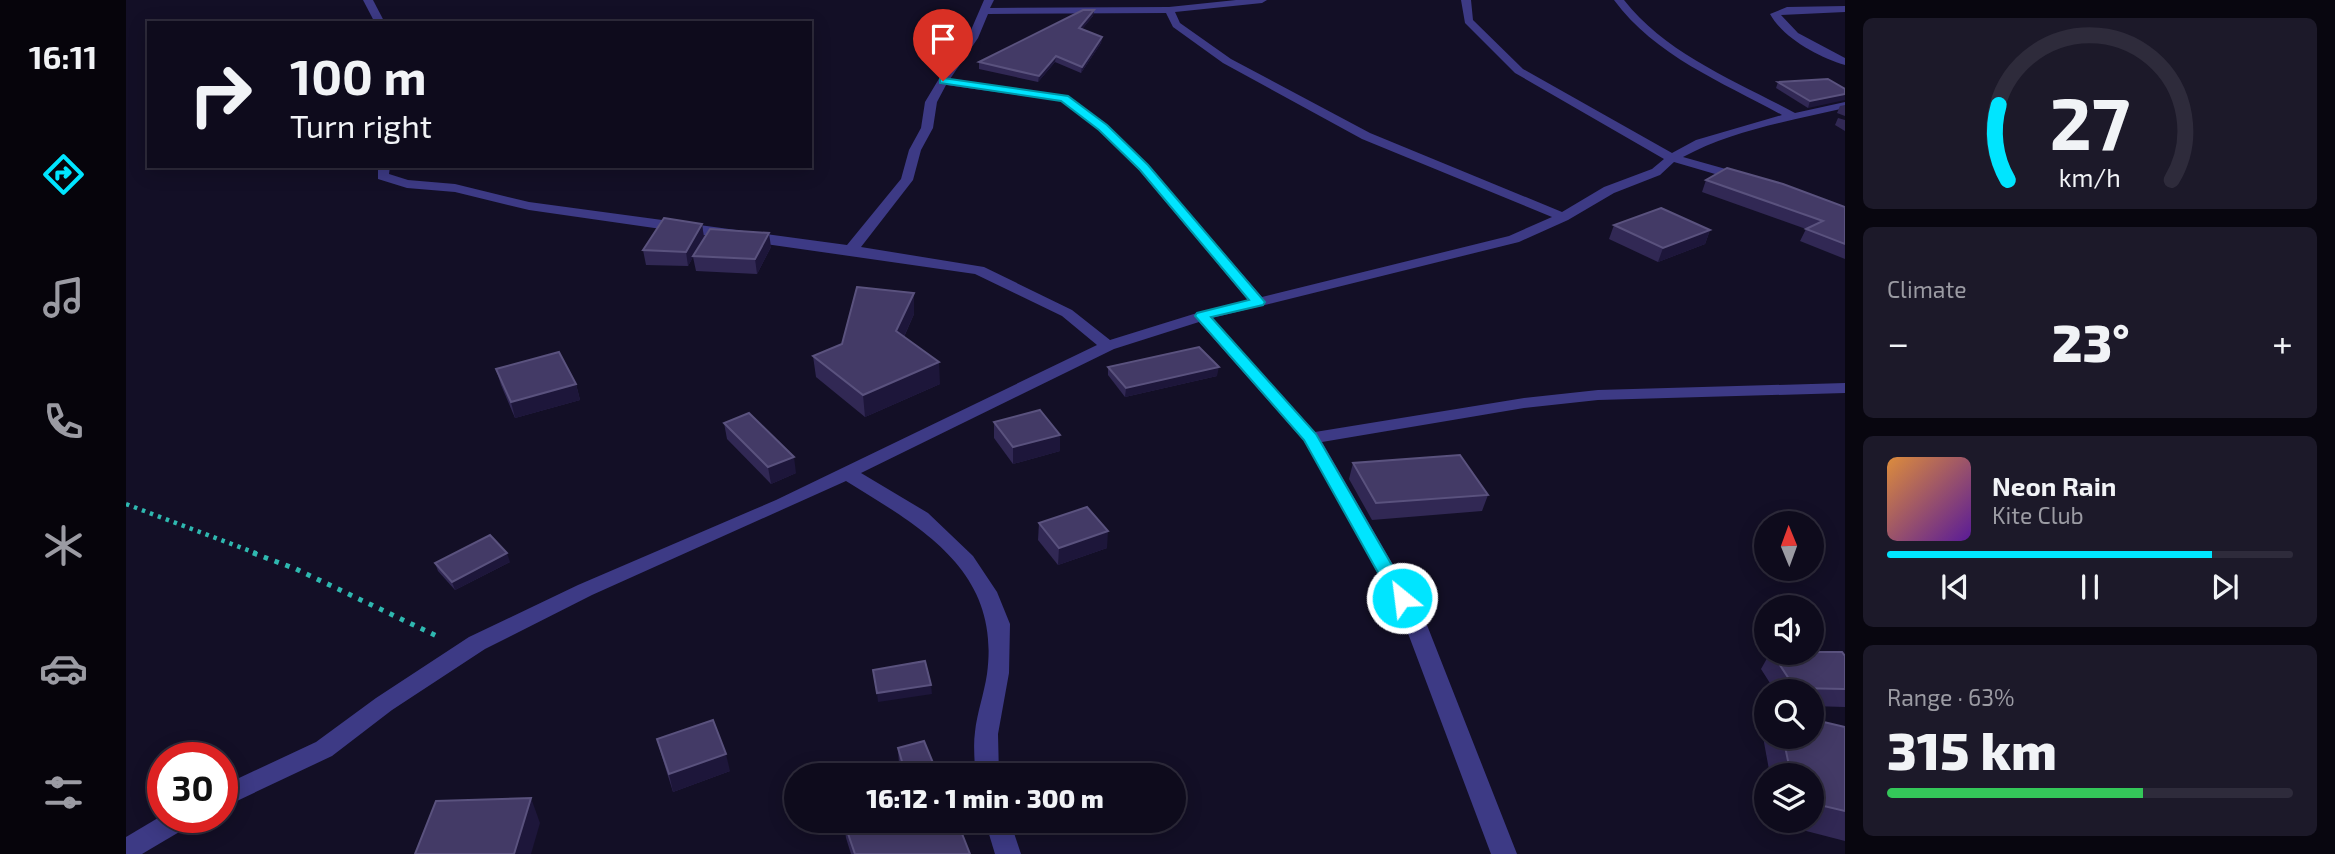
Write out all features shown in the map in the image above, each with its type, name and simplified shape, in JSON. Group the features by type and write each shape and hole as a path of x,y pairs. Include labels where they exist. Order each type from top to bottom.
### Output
{"street":[{"path":"368,0 379,21"},
{"path":"851,250 906,180 915,150 927,128 931,102 972,38 987,6 1169,10 1262,0"},
{"path":"1466,0 1468,20 1519,71 1672,158 1761,183"},
{"path":"1619,0 1633,18 1670,49 1792,116"},
{"path":"1845,9 1787,10 1775,14 1788,29 1845,62"},
{"path":"1169,10 1176,25 1227,61 1366,136 1563,217"},
{"path":"943,81 1064,98 1103,128 1144,168 1258,302"},
{"path":"238,790 324,749 384,704 467,650 585,590 783,504 1108,346 1202,316 1514,239 1563,217 1609,190 1656,172 1672,158 1700,143 1812,111 1839,112"},
{"path":"384,168 382,176 407,184 454,188 516,204 978,270 1068,313 1108,346"},
{"path":"1202,316 1311,438 1414,620 1504,854"},
{"path":"1311,438 1524,403 1598,395 1845,388"},
{"path":"848,473 921,518 966,561 987,592 999,624 998,673 986,734 987,763"},
{"path":"126,850 155,833"},
{"path":"1002,833 1008,854"}],"path":[{"path":"126,504 296,569 467,650"}],"building":[{"path":"1083,10 1094,10 1079,28 1102,37 1082,67 1056,56 1039,76 979,62"},
{"path":"1828,79 1845,89 1845,94 1810,101 1778,82"},
{"path":"1727,168 1783,184 1845,207 1845,244 1806,229 1823,221 1706,180"},
{"path":"1661,208 1710,230 1663,248 1614,225"},
{"path":"664,218 702,224 686,252 643,250"},
{"path":"710,229 769,233 755,259 693,256"},
{"path":"857,287 914,293 896,331 939,362 863,395 813,356 842,344"},
{"path":"1199,347 1219,367 1126,388 1108,367"},
{"path":"559,352 576,384 511,402 496,369"},
{"path":"1040,410 1060,435 1013,447 994,422"},
{"path":"749,413 794,457 768,467 724,423"},
{"path":"1460,455 1488,495 1376,503 1353,463"},
{"path":"1087,507 1108,531 1059,548 1039,523"},
{"path":"490,535 507,553 452,582 435,563"},
{"path":"1824,652 1842,652 1845,656 1845,689 1824,689 1824,679 1789,679 1780,665 1824,665"},
{"path":"925,661 931,685 877,693 873,670"},
{"path":"713,720 726,754 669,774 657,739"},
{"path":"1824,722 1845,727 1845,811 1824,806 1824,763 1788,763 1786,749 1824,749"},
{"path":"924,741 933,763 902,763 898,748"},
{"path":"531,798 514,854 415,854 436,801"},
{"path":"848,833 962,833 970,854 855,854"}],"route":[{"path":"943,81 1037,92 1064,98 1103,128 1144,168 1258,302 1202,316 1311,438 1402,598"}]}
